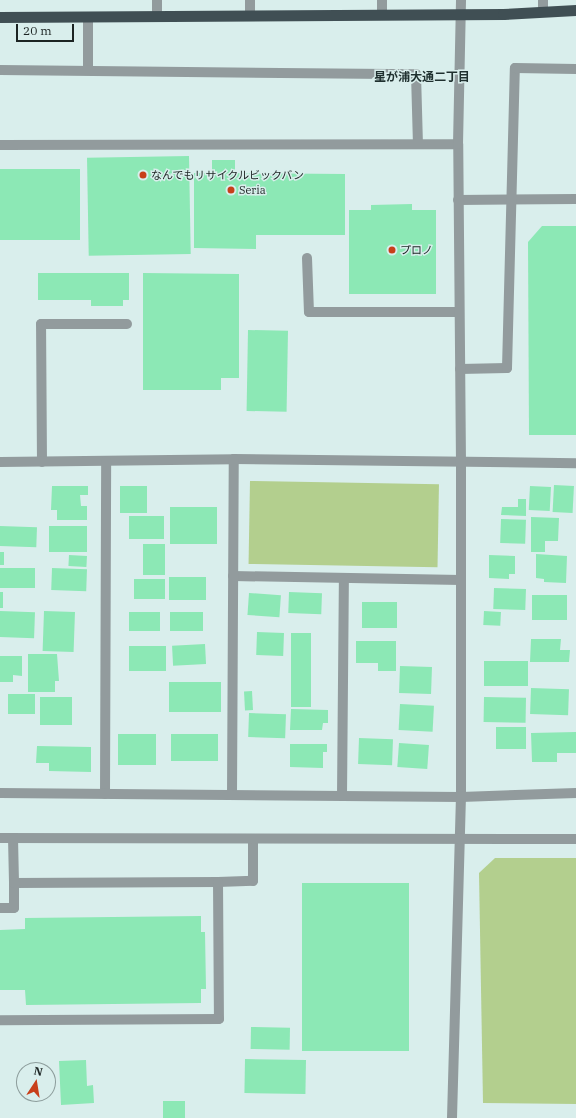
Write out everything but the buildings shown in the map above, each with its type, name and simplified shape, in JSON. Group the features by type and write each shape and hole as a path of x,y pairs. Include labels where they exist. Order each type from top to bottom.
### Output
{"highway":[{"path":"0,17 461,14 576,10"}],"street":[{"path":"157,0 157,16"},
{"path":"250,0 250,15"},
{"path":"382,0 382,14"},
{"path":"452,1118 461,797 461,463 458,144 461,0"},
{"path":"543,0 543,12"},
{"path":"88,17 88,70"},
{"path":"460,369 507,368 510,200 515,68 576,69"},
{"path":"0,70 416,74 418,144"},
{"path":"0,145 458,144"},
{"path":"458,200 576,199"},
{"path":"307,258 309,312 460,312"},
{"path":"42,462 41,324 126,324"},
{"path":"0,462 234,459 461,463 576,463"},
{"path":"232,795 234,459"},
{"path":"105,794 106,461"},
{"path":"233,576 461,580"},
{"path":"342,796 344,579"},
{"path":"0,793 461,797 576,793"},
{"path":"0,838 576,839"},
{"path":"0,908 14,908 13,838"},
{"path":"14,883 253,881 253,838"},
{"path":"0,1020 219,1019 218,882"}],"green space":[{"path":"250,481 439,484 438,567 249,564"},
{"path":"495,858 576,858 576,1104 483,1103 479,873"}],"place":[{"name":"なんでもリサイクルビックバン","path":"143,175"},
{"name":"Seria","path":"231,190"},
{"name":"プロノ","path":"392,250"}],"district":[{"name":"星が浦大通二丁目","path":"422,77"}]}
